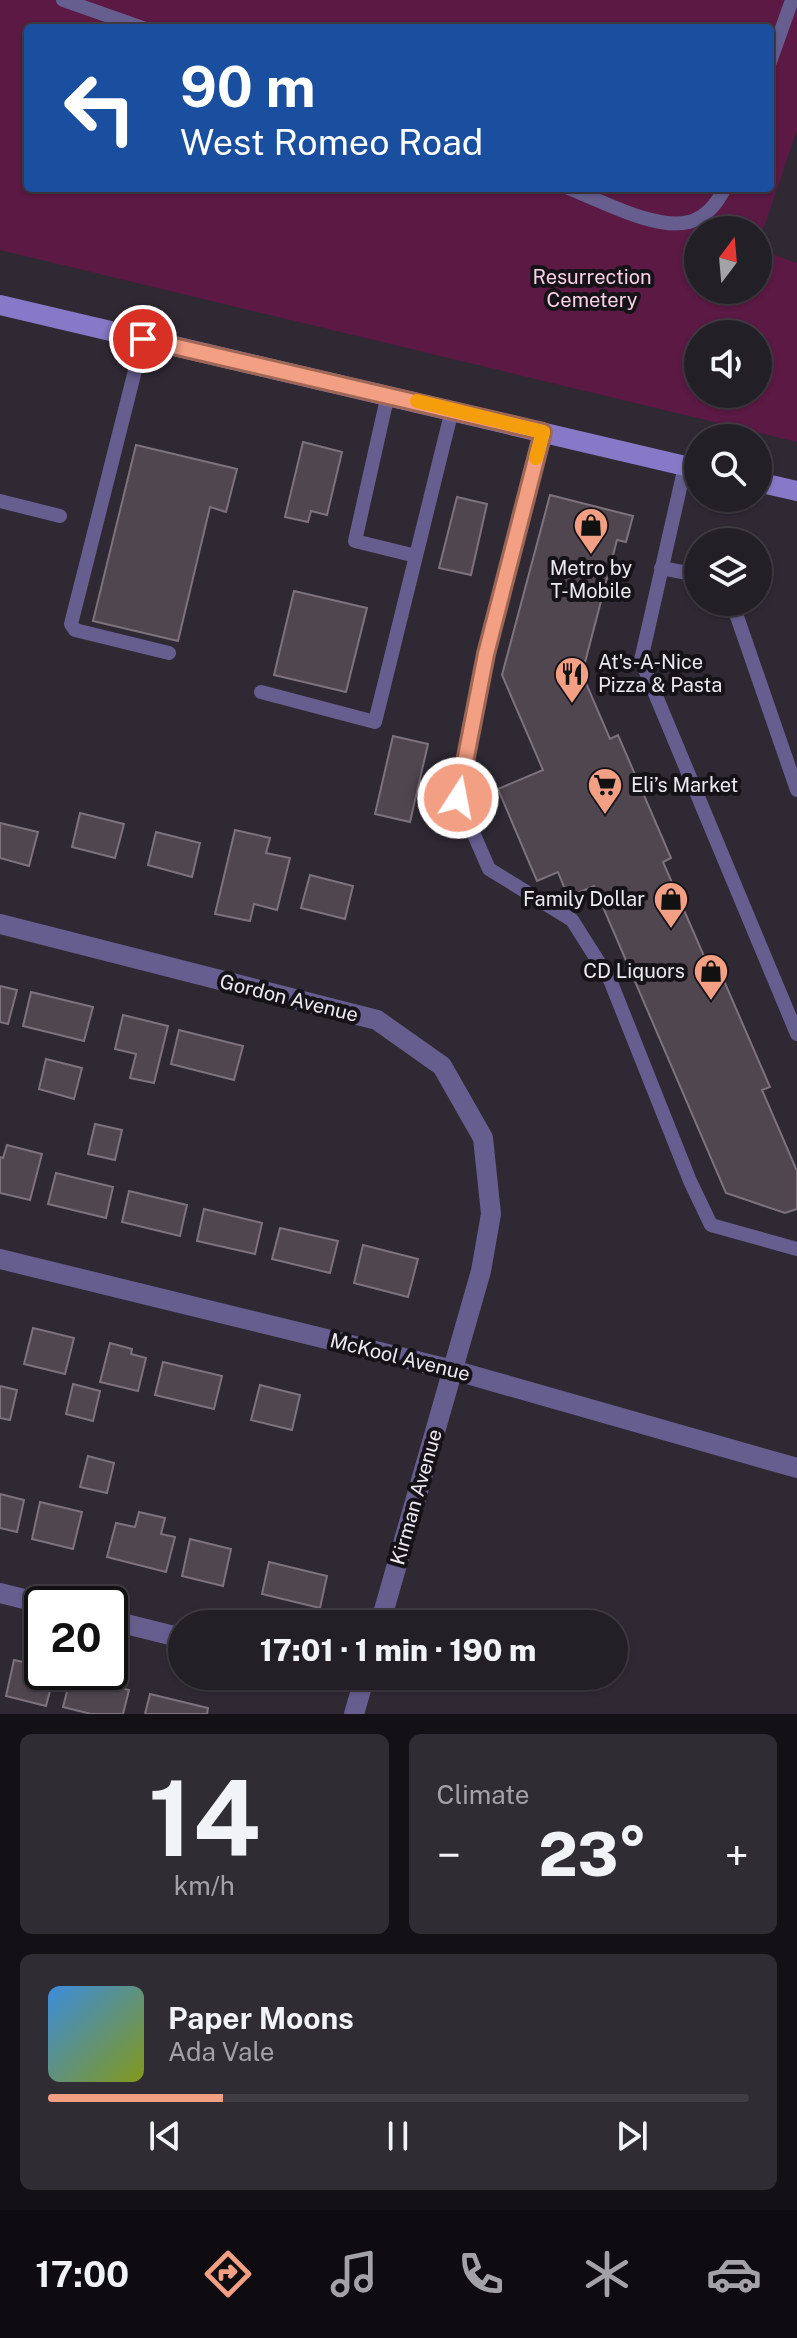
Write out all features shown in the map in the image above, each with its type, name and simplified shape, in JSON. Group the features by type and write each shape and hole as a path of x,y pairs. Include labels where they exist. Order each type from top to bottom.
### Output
{"main road":[{"path":"0,305 684,465"},
{"path":"772,485 797,491"}],"street":[{"name":"Gordon Avenue","path":"0,924 377,1020 442,1066 483,1138 491,1214 481,1271 453,1370"},
{"name":"McKool Avenue","path":"0,1259 453,1370 797,1468"},
{"name":"Kirman Avenue","path":"384,1610 453,1370"},
{"path":"0,1593 24,1599"},
{"path":"128,1624 168,1634"},
{"path":"354,1714 361,1690"}],"lane":[{"path":"63,0 132,24"},
{"path":"774,51 792,0"},
{"path":"578,192 646,218 666,222 688,222 703,216 717,204 723,192"},
{"path":"143,339 71,624 75,630 169,653"},
{"path":"388,394 355,541 416,556"},
{"path":"261,692 375,722 452,410"},
{"path":"543,432 486,654 458,798 489,869 572,920 610,980 690,1181 711,1225 797,1249"},
{"path":"684,493 661,568 641,660 797,1034"},
{"path":"1,506 60,516"},
{"path":"661,568 684,572"},
{"path":"737,616 797,790"}],"green space":[{"name":"Resurrection Cemetery","path":"0,0 797,0 797,130 768,216 684,216 684,304 772,304 772,254 797,263 797,442 772,436 772,424 722,424 0,250"}],"building":[{"path":"303,442 342,452 327,515 311,511 308,522 285,517"},
{"path":"136,445 237,469 226,512 210,507 178,641 93,621"},
{"path":"550,495 633,516 626,542 617,540 582,674 610,739 618,735 671,858 663,862 710,970 718,967 770,1087 762,1090 797,1171 797,1209 785,1213 726,1193 594,886 568,897 558,872 537,881 498,789 543,770 502,675"},
{"path":"457,497 487,504 471,575 439,568"},
{"path":"294,591 367,608 346,692 274,675"},
{"path":"393,736 428,744 410,822 375,814"},
{"path":"80,813 124,824 115,858 72,847"},
{"path":"0,823 38,832 29,866 0,858"},
{"path":"235,830 270,838 266,853 290,858 277,910 254,904 250,921 215,914"},
{"path":"156,832 200,843 192,877 148,865"},
{"path":"310,875 353,886 345,919 301,908"},
{"path":"0,986 17,990 8,1024 0,1022"},
{"path":"31,992 93,1007 84,1041 23,1026"},
{"path":"123,1015 168,1026 154,1083 130,1078 136,1054 115,1049"},
{"path":"179,1030 243,1046 234,1080 171,1064"},
{"path":"46,1059 82,1068 74,1099 39,1089"},
{"path":"95,1124 122,1130 115,1160 88,1154"},
{"path":"7,1145 42,1154 30,1200 0,1193 0,1157 3,1158"},
{"path":"56,1173 113,1187 106,1218 48,1204"},
{"path":"129,1191 187,1205 180,1236 122,1222"},
{"path":"204,1209 262,1223 255,1254 197,1241"},
{"path":"280,1228 338,1241 330,1273 272,1259"},
{"path":"363,1245 418,1259 408,1297 354,1283"},
{"path":"33,1328 74,1338 65,1374 24,1364"},
{"path":"110,1343 132,1349 131,1354 146,1358 138,1391 100,1382"},
{"path":"163,1362 222,1376 214,1409 155,1395"},
{"path":"73,1384 100,1391 93,1421 66,1414"},
{"path":"260,1385 300,1395 292,1430 251,1420"},
{"path":"0,1386 17,1390 10,1420 0,1418"},
{"path":"88,1456 114,1463 107,1493 80,1487"},
{"path":"0,1494 24,1500 17,1532 0,1528"},
{"path":"40,1502 82,1512 73,1549 32,1539"},
{"path":"139,1512 165,1518 161,1534 175,1537 166,1572 107,1557 116,1523 135,1527"},
{"path":"190,1539 231,1549 223,1586 182,1576"},
{"path":"269,1562 327,1576 320,1608 262,1594"},
{"path":"14,1660 24,1662 24,1690 50,1690 46,1706 6,1696"},
{"path":"67,1690 129,1690 123,1714 91,1714 63,1707"},
{"path":"150,1694 208,1708 207,1714 145,1714"}],"slow traffic":[{"path":"417,401 543,432 536,458"}],"place":[{"name":"Metro by T-Mobile","path":"591,556"},
{"name":"At's-A-Nice Pizza & Pasta","path":"572,705"},
{"name":"Eli’s Market","path":"605,816"},
{"name":"Family Dollar","path":"671,930"},
{"name":"CD Liquors","path":"711,1002"}],"route":[{"path":"143,339 543,432 486,654 458,798"}]}
